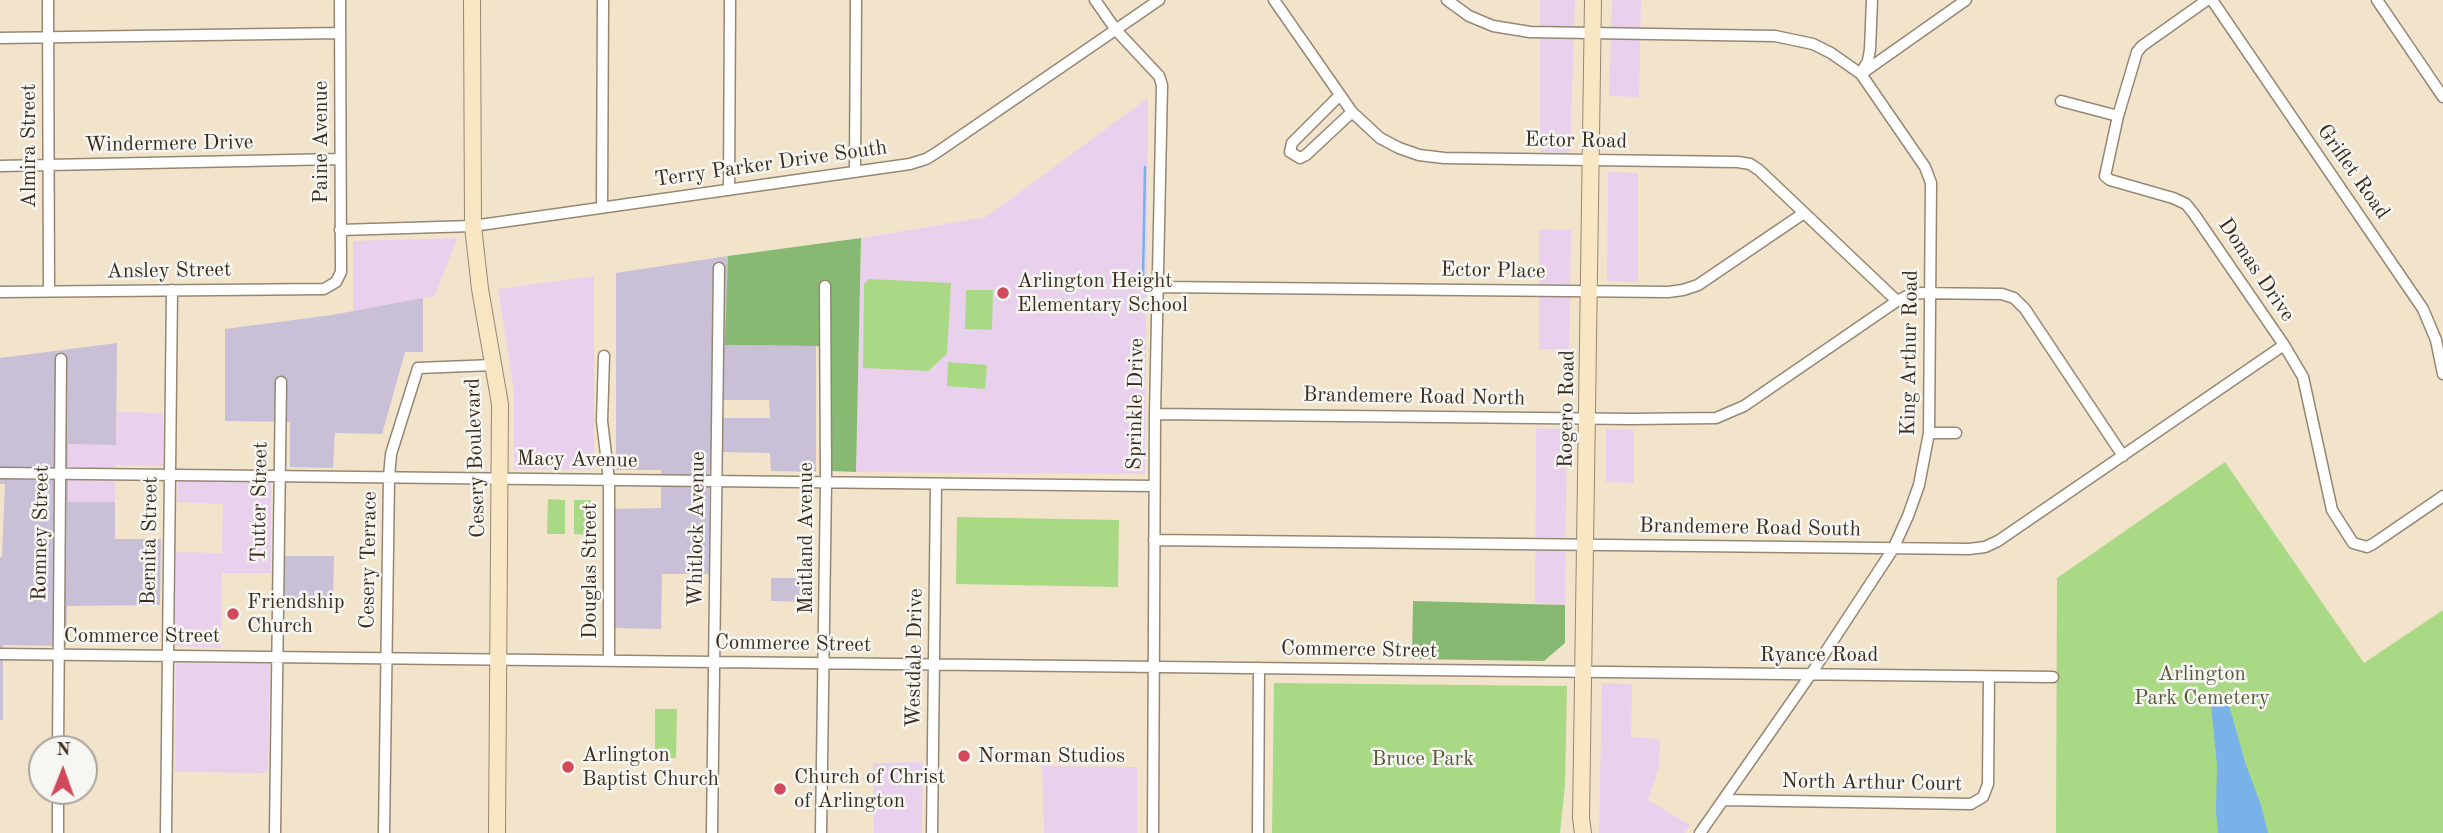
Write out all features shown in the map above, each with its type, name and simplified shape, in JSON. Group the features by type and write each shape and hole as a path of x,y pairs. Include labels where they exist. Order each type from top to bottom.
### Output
{"main road":[{"name":"Cesery Boulevard","path":"472,0 473,226 480,289 500,404 497,833"},
{"name":"Rogero Road","path":"1581,828 1593,0"}],"street":[{"name":"Almira Street","path":"48,0 49,291"},
{"name":"Paine Avenue","path":"336,282 341,272 340,0"},
{"path":"603,0 603,206"},
{"path":"729,190 730,0"},
{"path":"855,171 856,0"},
{"name":"Sprinkle Drive","path":"1096,0 1116,30 1159,76 1161,85 1154,486 1153,833"},
{"name":"Terry Parker Drive South","path":"340,230 473,226 910,164 926,159 1159,0"},
{"name":"Ector Road","path":"1274,0 1352,112 1380,138 1399,148 1419,155 1444,158 1750,164 1897,301"},
{"path":"1447,0 1469,16 1493,26 1530,32 1775,36 1813,44 1861,74"},
{"path":"1861,74 1868,61 1870,49 1872,0"},
{"path":"1861,74 1966,0"},
{"name":"Domas Drive","path":"2207,0 2137,52 2118,116 2105,176 2110,180 2186,204 2284,345 2303,377 2332,510 2353,543 2367,547 2373,544 2443,496"},
{"name":"Griflet Road","path":"2212,0 2423,309 2436,340 2443,374"},
{"path":"2376,0 2443,97"},
{"path":"0,38 340,33"},
{"name":"King Arthur Road","path":"1700,833 1811,674 1894,548 1919,485 1929,433 1931,183 1925,167 1861,74"},
{"path":"1340,95 1292,143 1290,152 1300,158 1306,155 1352,112"},
{"path":"2061,101 2118,116"},
{"name":"Windermere Drive","path":"0,166 340,159"},
{"name":"Ector Place","path":"1158,287 1668,292 1698,285 1804,213"},
{"name":"Whitlock Avenue","path":"712,833 719,268"},
{"name":"Ansley Street","path":"0,292 324,289 336,282"},
{"name":"Maitland Avenue","path":"821,833 825,664 825,286"},
{"name":"Bernita Street","path":"166,833 172,290"},
{"name":"Brandemere Road North","path":"1155,414 1588,419 1693,419 1725,415 1744,406 1897,301 1913,293 2002,294 2014,298 2025,309 2123,456"},
{"name":"Brandemere Road South","path":"1154,540 1969,549 1985,547 1998,541 2284,345"},
{"name":"Douglas Street","path":"604,356 602,421 609,480 609,661"},
{"name":"Romney Street","path":"58,735 61,359"},
{"name":"Cesery Terrace","path":"384,833 391,454 418,368 494,365"},
{"name":"Tutter Street","path":"275,833 281,382"},
{"path":"1929,433 1956,433"},
{"name":"Macy Avenue","path":"0,473 1154,486"},
{"name":"Westdale Drive","path":"932,833 936,484"},
{"name":"Commerce Street","path":"0,654 1585,672"},
{"path":"1258,833 1259,668"},
{"name":"Ryance Road","path":"1585,672 2053,677"},
{"name":"North Arthur Court","path":"1723,800 1970,804 1983,797 1988,784 1989,677"},
{"path":"58,805 58,833"}],"shaded area":[{"path":"1540,0 1575,0 1570,153 1540,152"},
{"path":"1612,0 1641,0 1639,97 1609,96"},
{"name":"Arlington Height Elementary School","path":"1148,98 1145,474 856,472 861,238 986,217"},
{"path":"1608,172 1638,173 1638,282 1607,281"},
{"path":"1539,229 1571,230 1569,349 1539,349"},
{"path":"457,238 435,296 353,311 353,241"},
{"path":"728,256 726,345 816,346 816,472 771,471 770,453 723,452 723,471 709,471 709,574 662,574 661,629 614,628 614,509 661,508 661,470 616,470 616,273","holes":["723,400 769,400 770,418 722,418"]},
{"path":"594,276 594,470 514,469 514,391 498,289"},
{"path":"423,298 423,352 405,352 382,434 335,433 333,468 290,467 290,422 225,421 225,329 332,315"},
{"path":"117,343 116,445 68,444 68,502 115,502 115,539 161,539 160,605 67,606 66,646 3,645 3,720 0,720 0,557 5,484 0,484 0,358"},
{"path":"117,412 163,413 163,466 116,465 115,502 68,502 68,444 116,445"},
{"path":"1536,428 1567,429 1565,605 1535,603"},
{"path":"1606,429 1634,430 1634,483 1606,482"},
{"path":"178,479 271,481 271,573 222,573 221,648 175,646 176,552 222,553 223,504 177,502"},
{"path":"285,556 334,556 333,602 284,602"},
{"path":"771,578 814,578 814,602 771,601"},
{"path":"176,663 270,664 268,773 175,772"},
{"path":"1602,683 1632,684 1631,737 1660,739 1659,767 1648,800 1690,825 1685,833 1599,833"},
{"path":"923,762 922,833 874,833 873,763"},
{"path":"1042,766 1137,767 1137,833 1044,833"}],"green space":[{"path":"861,238 856,472 831,471 828,348 725,345 728,256"},
{"path":"869,279 951,283 947,354 928,371 863,368 864,284"},
{"path":"966,290 993,290 992,330 965,329"},
{"path":"948,362 987,365 985,389 947,386"},
{"name":"Arlington Park Cemetery","path":"2225,462 2364,663 2443,610 2443,833 2056,833 2057,578"},
{"path":"548,499 565,500 565,534 547,534"},
{"path":"574,500 591,500 591,535 574,534"},
{"path":"957,517 1119,520 1118,587 956,584"},
{"path":"1413,601 1565,605 1565,643 1544,661 1412,659"},
{"name":"Bruce Park","path":"1274,683 1567,686 1565,785 1560,833 1272,833"},
{"path":"655,709 677,709 676,758 655,758"}],"water":[{"path":"2210,696 2227,698 2268,833 2218,833 2217,765"}],"waterway":[{"path":"1143,277 1145,167"}],"place":[{"name":"Arlington Height Elementary School","path":"1003,293"},
{"name":"Friendship Church","path":"233,614"},
{"name":"Norman Studios","path":"964,756"},
{"name":"Arlington Baptist Church","path":"568,767"},
{"name":"Church of Christ of Arlington","path":"780,789"}]}
